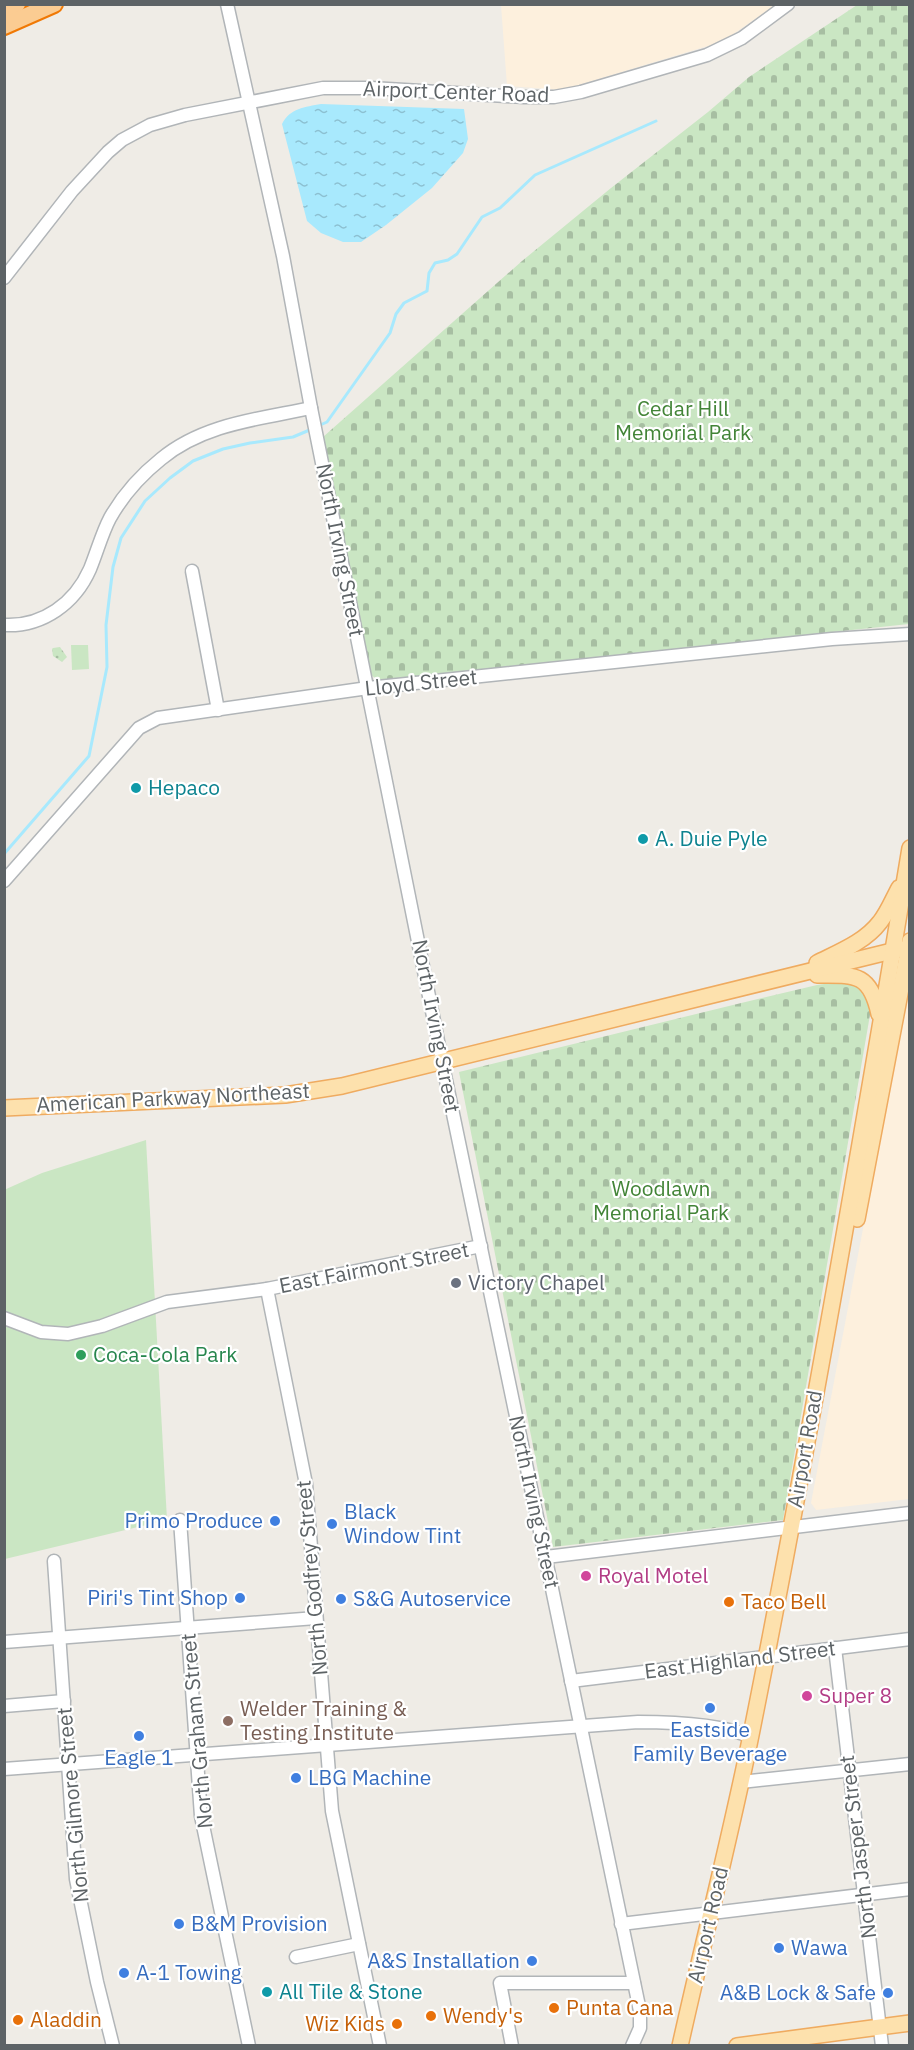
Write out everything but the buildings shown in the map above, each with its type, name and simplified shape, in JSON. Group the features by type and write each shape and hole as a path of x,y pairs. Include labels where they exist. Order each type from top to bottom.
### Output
{"highway":[{"path":"4,10 17,4"},
{"path":"4,26 54,4"}],"main road":[{"name":"Airport Road","path":"795,1526 909,848"},
{"path":"796,974 854,944 876,927 884,917 905,876"},
{"name":"Airport Road","path":"690,2046 771,1656 909,944"},
{"path":"796,974 893,951 909,944"},
{"name":"American Parkway Northeast","path":"4,1108 285,1095 342,1086 796,974"},
{"path":"796,974 847,975 859,979 872,990 880,1020"},
{"name":"Airport Road","path":"745,1782 751,1737 771,1656"},
{"name":"Airport Road","path":"680,2046 716,1912"},
{"path":"737,2046 909,2023"}],"street":[{"name":"North Irving Street","path":"227,4 283,256 311,408 442,1061 634,1983 641,2022 638,2036 632,2046"},
{"name":"Airport Center Road","path":"4,278 72,191 108,152 122,140 167,119 323,88 371,88 554,97 581,92 707,56 742,38 788,4"},
{"path":"4,625 25,624 39,620 52,614 72,598 89,571 110,518 119,504 136,482 164,456 196,437 216,429 311,408"},
{"path":"192,571 218,710"},
{"name":"Lloyd Street","path":"4,880 139,728 159,718 368,688 832,639 909,634"},
{"name":"East Fairmont Street","path":"4,1318 41,1332 68,1334 102,1326 167,1302 267,1289 481,1246"},
{"name":"North Godfrey Street","path":"267,1289 306,1484 332,1811 380,2046"},
{"path":"546,1557 909,1513"},
{"name":"North Graham Street","path":"180,1520 201,1816 249,2046"},
{"name":"North Gilmore Street","path":"54,1561 76,1880 113,2046"},
{"path":"4,1642 316,1618"},
{"name":"East Highland Street","path":"571,1681 909,1639"},
{"name":"North Jasper Street","path":"835,1648 882,2046"},
{"path":"4,1706 64,1701"},
{"path":"4,1769 621,1723 661,1722 740,1732 751,1737"},
{"path":"745,1782 909,1764"},
{"path":"621,1924 909,1889"},
{"path":"296,1957 359,1944"},
{"path":"512,2046 500,1983 634,1983"}],"shaded area":[{"path":"501,5 775,5 732,35 711,45 562,90 507,86"},
{"path":"909,986 909,1499 816,1510 811,1503"}],"green space":[{"name":"Cedar Hill Memorial Park","path":"857,5 909,5 909,624 381,680 375,678 369,673 323,437 522,261 611,188 749,77"},
{"path":"71,645 88,645 89,669 72,670"},
{"path":"60,647 67,657 62,662 53,656 52,649"},
{"name":"Woodlawn Memorial Park","path":"845,981 867,992 871,1009 783,1520 553,1547 459,1072 817,985"},
{"name":"Coca-Cola Park","path":"146,1140 167,1520 5,1559 4,1190 42,1173"}],"water":[{"path":"321,104 464,109 468,139 463,153 432,188 361,242 343,242 321,233 307,221 282,124 294,111"}],"waterway":[{"path":"318,426 327,422 390,333 396,314 404,303 427,291 429,273 435,263 448,260 457,254 482,217 500,208 535,175 656,121"},
{"path":"4,854 89,756 107,667 106,625 113,567 121,538 145,501 193,461 223,449 293,437 312,429"}],"place":[{"name":"Hepaco","path":"136,788"},
{"name":"A. Duie Pyle","path":"643,839"},
{"name":"Victory Chapel","path":"456,1283"},
{"name":"Coca-Cola Park","path":"81,1355"},
{"name":"Primo Produce","path":"275,1521"},
{"name":"Black Window Tint","path":"332,1524"},
{"name":"Royal Motel","path":"586,1576"},
{"name":"Piri's Tint Shop","path":"240,1598"},
{"name":"S&G Autoservice","path":"341,1599"},
{"name":"Taco Bell","path":"729,1602"},
{"name":"Super 8","path":"807,1696"},
{"name":"Eastside Family Beverage","path":"710,1708"},
{"name":"Welder Training & Testing Institute","path":"228,1721"},
{"name":"Eagle 1","path":"139,1736"},
{"name":"LBG Machine","path":"296,1778"},
{"name":"B&M Provision","path":"179,1924"},
{"name":"Wawa","path":"779,1948"},
{"name":"A&S Installation","path":"532,1961"},
{"name":"A-1 Towing","path":"124,1973"},
{"name":"All Tile & Stone","path":"267,1992"},
{"name":"A&B Lock & Safe","path":"888,1993"},
{"name":"Punta Cana","path":"554,2008"},
{"name":"Wendy's","path":"431,2016"},
{"name":"Aladdin","path":"18,2020"},
{"name":"Wiz Kids","path":"397,2024"}]}
